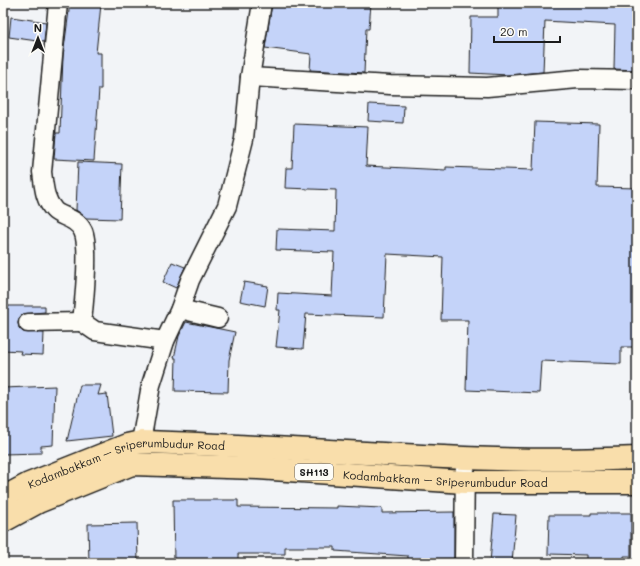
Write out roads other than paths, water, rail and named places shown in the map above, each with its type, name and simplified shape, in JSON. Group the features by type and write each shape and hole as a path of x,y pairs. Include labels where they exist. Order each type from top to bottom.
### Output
{"main road":[{"name":"Kodambakkam – Sriperumbudur Road","path":"3,498 43,478 127,445 141,442 465,458 595,460 637,458"},
{"name":"Kodambakkam – Sriperumbudur Road","path":"3,521 38,502 132,464 258,468 464,482 637,482"}],"street":[{"path":"58,3 42,172 45,196 54,211 70,217 83,230 86,245 82,322"},
{"path":"141,442 151,385 165,341 180,309 190,280 227,206 244,139 250,77 262,3"},
{"path":"250,77 390,85 487,87 578,79 637,80"},
{"path":"180,309 218,318"},
{"path":"28,323 82,322 95,331 165,341"},
{"path":"464,563 465,458"}]}
